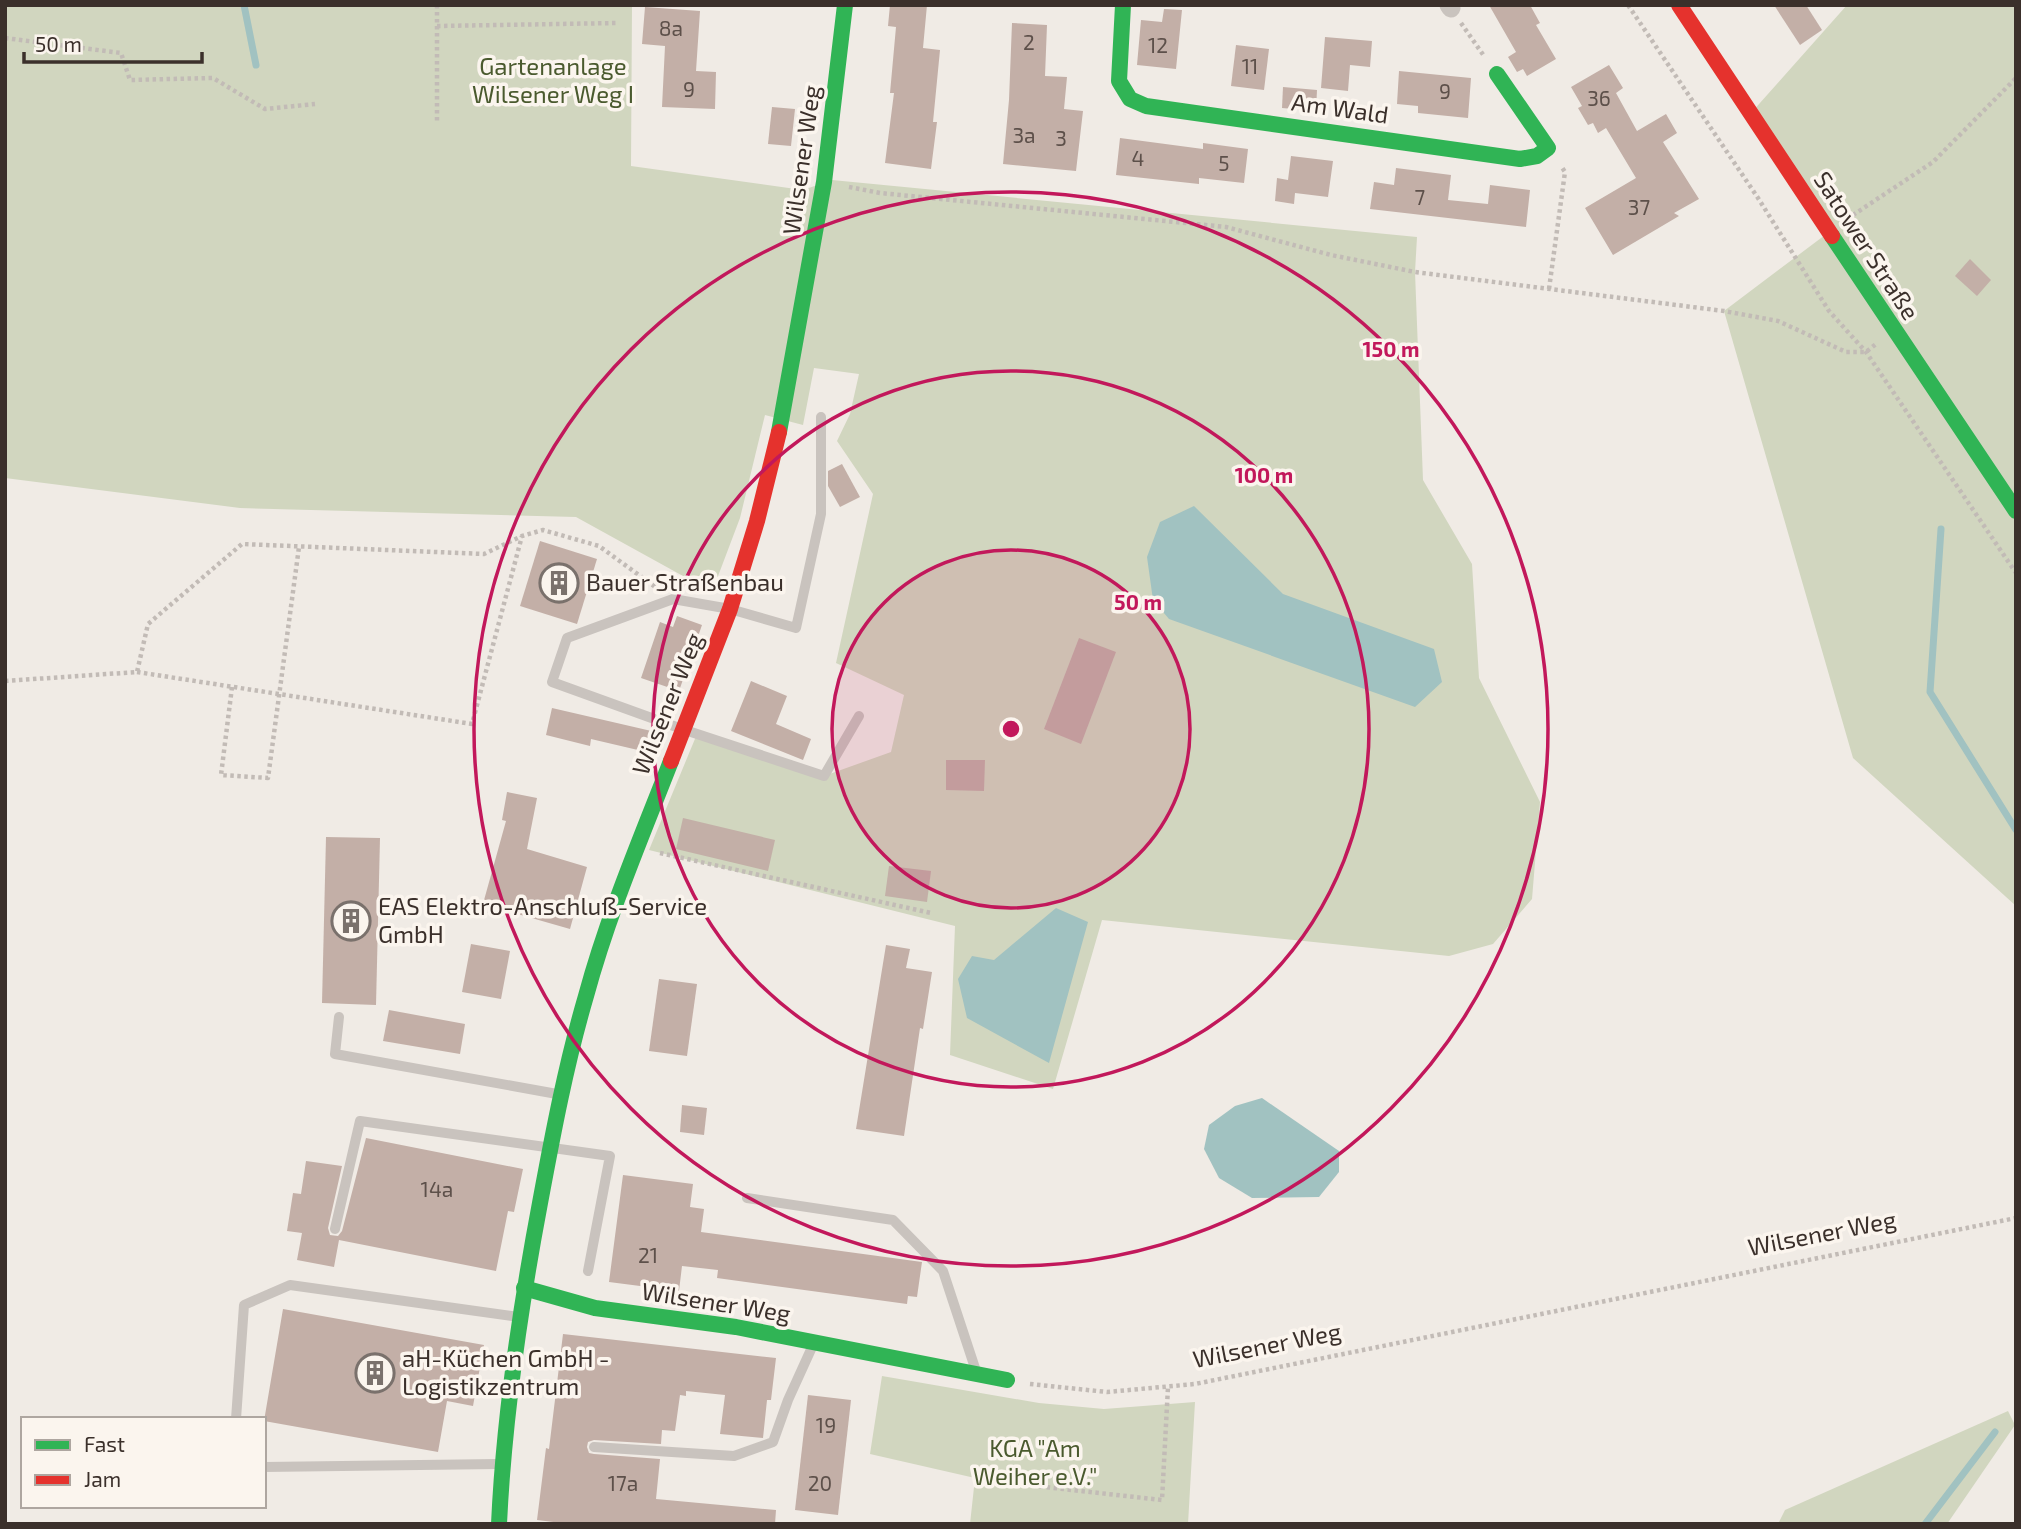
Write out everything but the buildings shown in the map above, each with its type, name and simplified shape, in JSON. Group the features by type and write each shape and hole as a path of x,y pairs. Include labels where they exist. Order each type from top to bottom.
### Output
{"street":[{"name":"Wilsener Weg","path":"499,1524 502,1464 524,1288 560,1094 586,994 635,848 730,609 757,521 782,420 824,183 845,5"},
{"name":"Am Wald","path":"1123,5 1119,81 1130,99 1146,106 1520,159 1537,156 1548,148"},
{"name":"Satower Straße","path":"1679,5 2016,511"},
{"path":"1497,74 1548,148"},
{"name":"Wilsener Weg","path":"524,1288 595,1308 736,1327 1007,1381"}],"lane":[{"path":"821,417 821,514 796,628 730,609 673,599 567,638 552,682 824,776 859,716"},
{"path":"339,1017 335,1054 560,1094"},
{"path":"335,1229 360,1121 610,1156 588,1271"},
{"path":"747,1198 893,1220 943,1271 978,1374"},
{"path":"236,1417 244,1305 290,1285 520,1317"},
{"path":"594,1447 734,1455 773,1442 814,1342"},
{"path":"266,1467 502,1464"}],"path":[{"path":"437,5 437,122"},
{"path":"1628,5 1758,198 1829,311 1866,352 2016,573"},
{"path":"1450,6 1497,74"},
{"path":"437,26 618,23"},
{"path":"5,38 121,53 130,80 213,78 265,109 315,104"},
{"path":"1829,232 1933,162 2016,78"},
{"path":"1548,148 1565,172 1549,289"},
{"path":"824,183 880,193 1226,228 1331,255 1415,272 1778,321 1846,352 1866,352 1893,330"},
{"path":"137,672 148,624 242,544 484,554 522,536 542,530 599,546 673,599"},
{"path":"5,681 137,672 472,724 522,536"},
{"path":"232,687 221,775 268,778 299,547"},
{"path":"635,848 931,913"},
{"name":"Wilsener Weg","path":"1007,1381 1050,1388 1107,1392 1168,1387 2016,1218"},
{"path":"991,1481 1162,1500 1168,1387"}],"green space":[{"name":"Gartenanlage Wilsener Weg I","path":"5,5 632,5 631,166 803,190 832,180 1417,237 1415,272 1423,480 1472,564 1479,678 1540,802 1532,899 1493,944 1449,956 1102,920 1053,1089 950,1055 955,926 649,850 697,734 824,776 891,752 904,695 836,663 873,494 837,441 850,414 859,374 814,368 803,425 765,415 740,518 712,592 576,517 240,508 5,478"},
{"path":"1847,5 2016,5 2016,906 1853,758 1724,311 1829,232 1751,113"},
{"name":"KGA \"Am Weiher e.V.\"","path":"882,1376 1039,1403 1104,1409 1195,1402 1188,1524 970,1524 975,1478 870,1454"},
{"path":"2008,1411 2015,1425 1947,1524 1778,1524 1785,1510"}],"water":[{"path":"1194,506 1283,594 1434,649 1442,682 1415,707 1169,619 1153,600 1147,557 1160,522"},
{"path":"1056,908 1088,922 1049,1063 967,1018 958,979 972,956 994,960"},
{"path":"1262,1098 1339,1151 1339,1172 1319,1197 1252,1198 1219,1178 1204,1149 1209,1125 1235,1106"}],"waterway":[{"path":"244,5 256,65"},
{"path":"1941,529 1930,692 2016,830"},
{"path":"1925,1524 1995,1432"}],"traffic: fast":[{"path":"779,432 824,182 845,5"},
{"path":"1123,5 1119,81 1130,99 1146,106 1520,159 1537,156 1548,148 1497,74"},
{"path":"1832,236 2016,511"},
{"path":"499,1524 509,1403 520,1323 566,1073 604,936 671,761"},
{"path":"524,1288 595,1308 736,1327 1007,1380"}],"traffic: jam":[{"path":"1679,5 1832,236"},
{"path":"671,761 730,609 757,521 779,432"}],"place":[{"name":"Bauer Straßenbau","path":"559,583"},
{"name":"EAS Elektro-Anschluß-Service GmbH","path":"351,921"},
{"name":"aH-Küchen GmbH - Logistikzentrum","path":"375,1373"}]}
